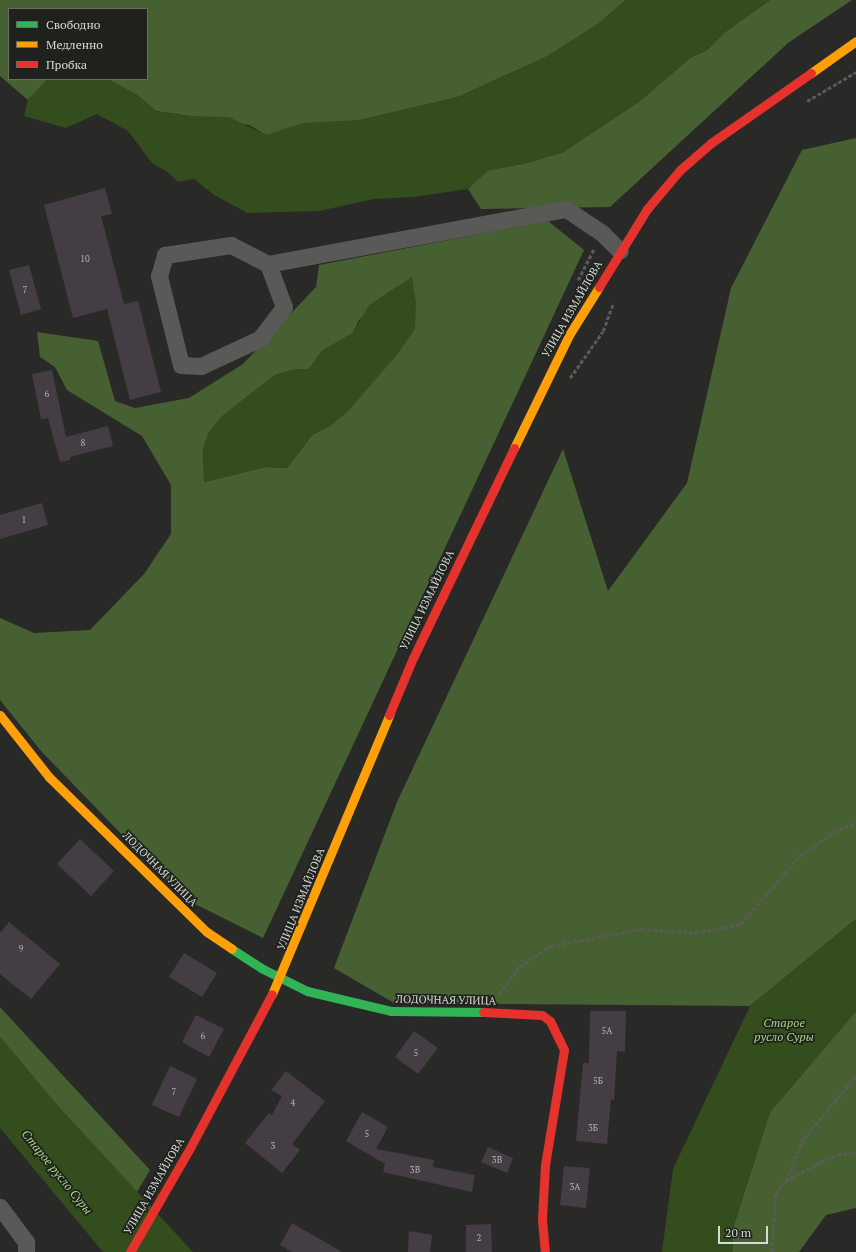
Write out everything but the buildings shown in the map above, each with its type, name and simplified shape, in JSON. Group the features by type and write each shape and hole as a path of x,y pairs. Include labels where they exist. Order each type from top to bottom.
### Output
{"main road":[{"name":"УЛИЦА ИЗМАЙЛОВА","path":"130,1252 153,1215 281,978 412,658 566,341 647,209 680,170 701,152 856,41"},
{"name":"ЛОДОЧНАЯ УЛИЦА","path":"0,715 49,777 207,932 281,978 307,991 392,1011 494,1012 542,1015 550,1021 564,1050 545,1166 542,1219 545,1252"}],"street":[{"path":"268,264 284,307 261,338 201,366 181,365 160,276 165,255 231,245 268,264 566,209 602,233 620,251"},
{"path":"0,1207 26,1242 26,1252"}],"path":[{"path":"804,102 856,72"},
{"path":"565,382 575,374 603,331 616,296"},
{"path":"494,1012 499,994 518,967 550,946 641,929 695,933 741,924 799,856 838,829 856,823"},
{"path":"772,1252 775,1195 785,1181 803,1139 856,1076"},
{"path":"785,1181 820,1162 837,1155 856,1152"}],"shaded area":[{"path":"0,0 626,0 598,24 546,57 458,97 360,120 266,135 249,125 156,111 137,95 109,80 148,80 148,8 8,8 8,80 47,80 28,100 0,76"},
{"path":"770,0 852,0 788,43 610,207 481,209 468,189 488,170 523,164 563,152 640,101 690,58 707,50 725,32"},
{"path":"856,138 856,919 750,1006 394,1003 334,968 397,802 563,449 608,591 687,483 731,288 802,150"},
{"path":"548,221 584,250 263,938 183,898 42,752 0,700 0,618 34,633 90,630 144,574 171,534 171,485 142,436 67,390 55,367 40,357 37,332 98,341 115,401 135,408 189,398 243,364 316,287 319,265","holes":["396,287 403,344 348,411 331,425 312,435 287,468 265,467 204,482 203,449 244,399 275,375 292,370 309,369 322,351 353,333 359,320"]},
{"path":"0,1007 150,1170 137,1192 55,1103 0,1037"},
{"path":"856,1011 856,1208 826,1215 799,1252 733,1252 733,1228 770,1112"}],"water":[{"path":"626,0 770,0 725,32 707,50 690,58 640,101 563,152 523,164 488,170 468,189 413,197 374,199 319,211 248,213 214,195 194,179 178,182 168,172 153,164 128,131 97,114 66,128 24,116 28,100 47,80 109,80 137,95 156,111 188,116 229,117 266,135 302,123 360,120 458,97 546,57 598,24"},
{"path":"412,277 416,302 415,329 396,356 348,411 331,425 312,435 287,468 265,467 204,482 203,448 209,432 223,415 275,375 292,370 309,369 322,351 353,333 369,305"},
{"name":"Старое русло Суры","path":"856,919 856,1011 770,1112 733,1228 733,1252 662,1252 673,1169 750,1006"},
{"name":"Старое русло Суры","path":"0,1037 55,1103 193,1252 103,1252 0,1128"}],"traffic: fast":[{"path":"232,949 261,968 307,991 391,1011 483,1012"}],"traffic: slow":[{"path":"811,73 856,41"},
{"path":"514,448 569,335 599,287"},
{"path":"0,715 49,777 207,932 232,949"},
{"path":"272,994 389,715"}],"traffic: jam":[{"path":"599,287 647,209 680,170 711,143 811,73"},
{"path":"389,715 413,658 514,448"},
{"path":"130,1252 190,1148 272,994"},
{"path":"483,1012 542,1015 550,1021 564,1050 545,1165 542,1219 545,1252"}]}
